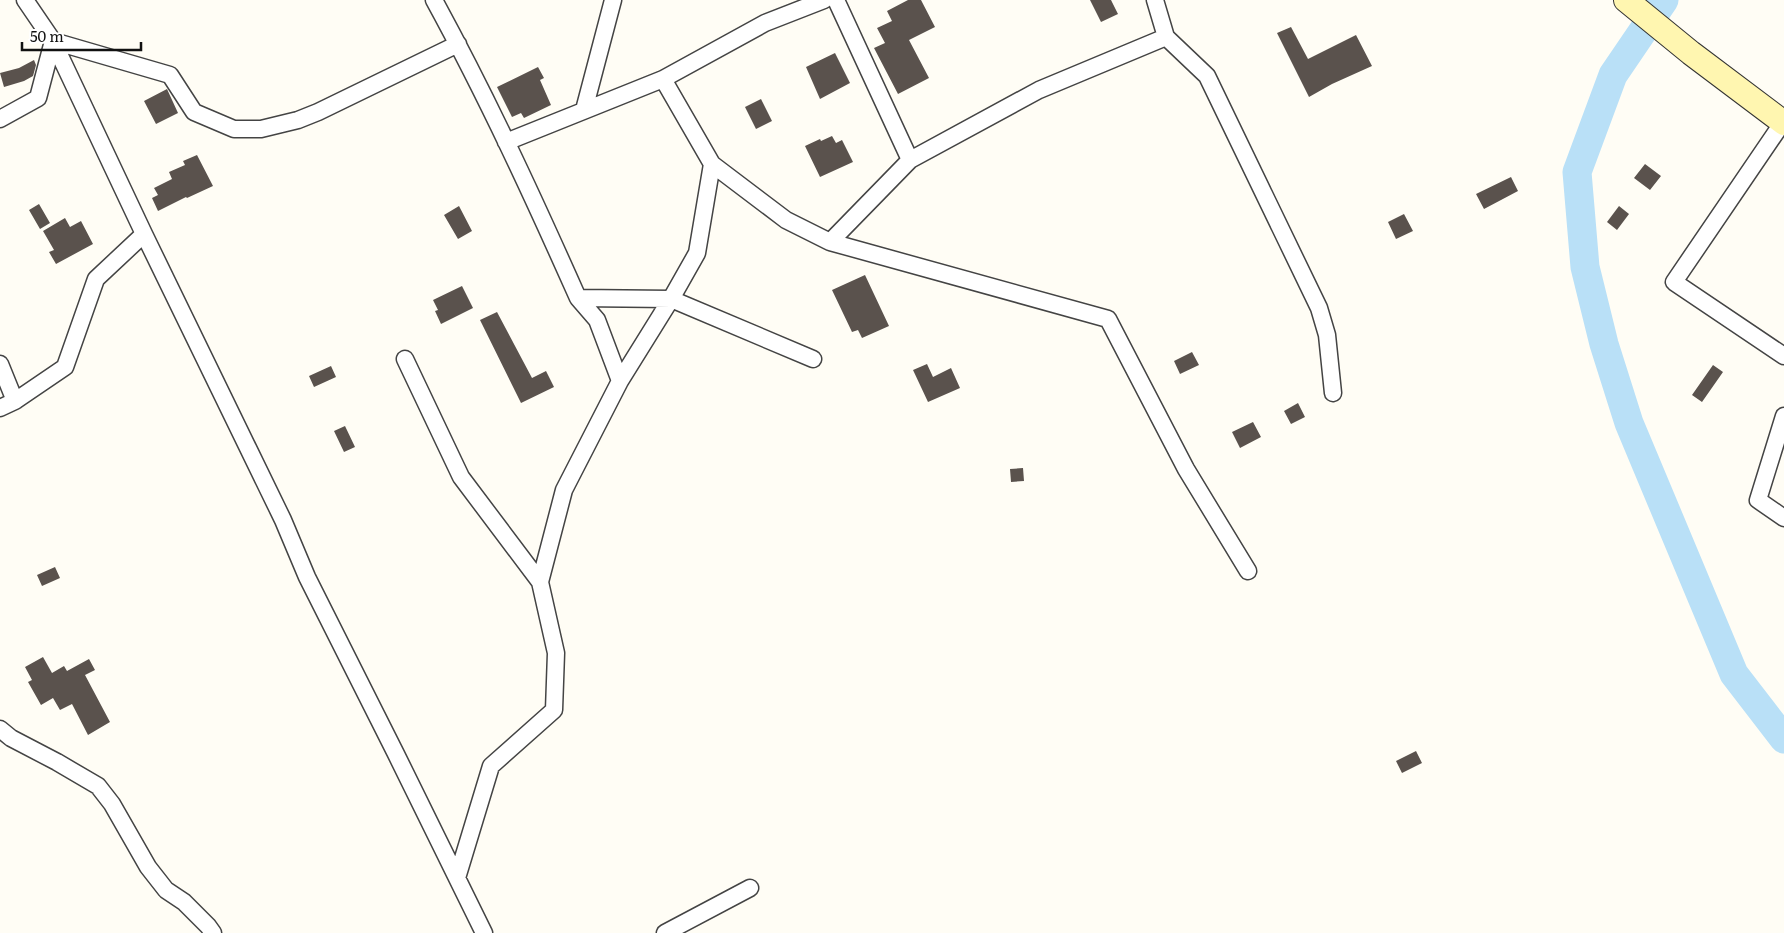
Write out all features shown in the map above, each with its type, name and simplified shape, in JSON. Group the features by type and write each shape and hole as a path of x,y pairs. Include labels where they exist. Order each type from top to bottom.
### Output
{"main road":[{"path":"1626,0 1691,53 1784,123"}],"street":[{"path":"25,0 53,41 279,512 307,577 484,933"},
{"path":"434,0 458,44 506,142 578,298 597,320 620,380"},
{"path":"584,110 613,0"},
{"path":"506,142 663,78 765,23 824,0"},
{"path":"836,0 910,160"},
{"path":"1155,0 1166,37 1207,76 1319,308 1328,335 1333,393"},
{"path":"830,242 910,160 1039,90 1166,37"},
{"path":"53,41 170,75 194,112 234,129 261,129 298,120 458,44"},
{"path":"0,119 38,98 53,41"},
{"path":"663,78 712,164 786,220 830,242 1108,319 1186,469 1248,571"},
{"path":"1784,123 1674,282 1784,356"},
{"path":"540,582 564,490 620,380 671,299 697,253 712,164"},
{"path":"0,408 15,401 65,366 96,278 144,234"},
{"path":"578,298 671,299 812,359"},
{"path":"406,359 461,477 540,582 556,653 554,710 491,766 457,878"},
{"path":"0,364 15,401"},
{"path":"1784,416 1758,500 1784,518"},
{"path":"0,729 10,738 98,786 112,804 148,866 166,890 184,902 213,933"},
{"path":"664,933 750,888"}],"building":[{"path":"908,0 921,0 935,27 909,40 929,78 898,94 874,48 885,43 877,28 892,21 887,11"},
{"path":"1090,0 1111,0 1118,14 1101,22"},
{"path":"1291,27 1308,59 1356,35 1372,66 1332,84 1309,97 1277,33"},
{"path":"835,53 850,83 820,99 806,67"},
{"path":"34,60 36,65 33,76 4,87 0,73 19,68"},
{"path":"538,67 544,78 540,80 551,105 524,118 521,113 512,117 497,87"},
{"path":"167,89 178,113 156,124 144,101"},
{"path":"761,99 772,121 756,129 745,107"},
{"path":"832,136 836,143 842,140 853,162 820,177 805,146"},
{"path":"197,155 213,186 158,211 152,198 158,195 154,188 172,179 169,172 185,165 183,161"},
{"path":"1645,164 1661,176 1650,190 1634,178"},
{"path":"1511,177 1518,191 1484,209 1476,194"},
{"path":"39,204 50,223 40,229 29,210"},
{"path":"459,206 472,231 458,239 444,215"},
{"path":"1619,206 1629,214 1617,230 1607,222"},
{"path":"1404,214 1413,231 1396,239 1388,222"},
{"path":"65,218 70,227 81,221 93,244 56,264 49,252 54,250 43,231"},
{"path":"865,275 889,326 862,338 858,330 852,332 832,290"},
{"path":"462,286 473,308 441,324 435,311 438,310 433,300"},
{"path":"497,312 532,378 546,371 554,387 521,403 480,320"},
{"path":"1192,352 1199,365 1180,374 1174,361"},
{"path":"927,364 933,377 951,368 960,388 928,402 913,370"},
{"path":"1713,365 1723,372 1702,402 1692,395"},
{"path":"331,366 336,377 314,387 309,376"},
{"path":"1298,403 1305,417 1291,424 1284,411"},
{"path":"1253,422 1261,437 1240,448 1232,432"},
{"path":"345,426 355,447 344,452 334,431"},
{"path":"1023,468 1024,481 1011,482 1010,469"},
{"path":"55,567 60,578 42,586 37,575"},
{"path":"43,657 52,673 64,666 67,671 89,659 95,670 85,675 110,722 88,735 72,704 60,710 53,698 41,705 28,682 32,680 25,667"},
{"path":"1416,751 1422,763 1402,773 1396,761"}],"waterway":[{"path":"1664,0 1613,75 1577,172 1585,267 1604,344 1629,423 1734,674 1784,739"}]}
